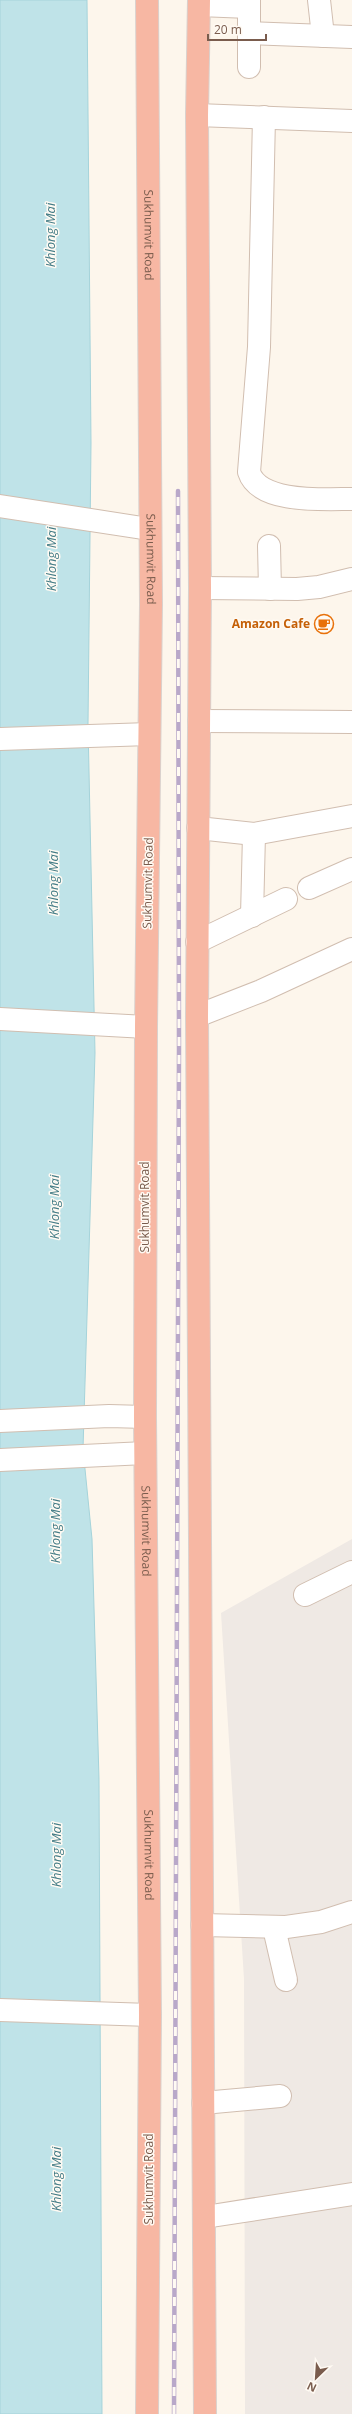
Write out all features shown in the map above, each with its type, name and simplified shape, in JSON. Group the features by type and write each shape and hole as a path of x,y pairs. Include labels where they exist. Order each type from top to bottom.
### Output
{"highway":[{"name":"Sukhumvit Road","path":"147,0 150,734 146,1026 145,1417 150,2015 147,2414"},
{"path":"199,3 197,115 200,588 197,1016 203,2103 205,2217 204,2414"}],"street":[{"path":"319,0 324,36"},
{"path":"199,3 249,4 249,67"},
{"path":"249,33 352,37"},
{"path":"197,115 352,121"},
{"path":"264,117 259,347 249,472 252,481 257,486 270,492 298,498 352,499"},
{"path":"0,506 149,529"},
{"path":"269,546 270,589"},
{"path":"200,588 270,589 319,587 352,579"},
{"path":"199,721 352,722"},
{"path":"0,739 107,734 150,734"},
{"path":"198,828 254,834 352,816"},
{"path":"252,916 254,834"},
{"path":"309,888 352,869"},
{"path":"197,942 286,900"},
{"path":"197,1016 261,991 352,949"},
{"path":"0,1019 115,1026 146,1026"},
{"path":"0,1421 109,1416 145,1417"},
{"path":"0,1460 145,1453"},
{"path":"305,1595 352,1572"},
{"path":"202,1924 274,1928 321,1922 352,1912"},
{"path":"274,1928 286,1980"},
{"path":"0,2010 109,2012 150,2015"},
{"path":"203,2103 280,2096"},
{"path":"205,2217 352,2194"}],"shaded area":[{"path":"352,1539 352,2414 245,2414 244,1979 221,1613"}],"water":[{"name":"Khlong Mai","path":"0,0 87,0 91,443 88,724 95,1053 83,1449 92,1539 99,1779 102,2414 0,2414"}],"railway":[{"path":"174,2414 179,1048 178,491"}],"place":[{"name":"Amazon Cafe","path":"324,624"}]}
